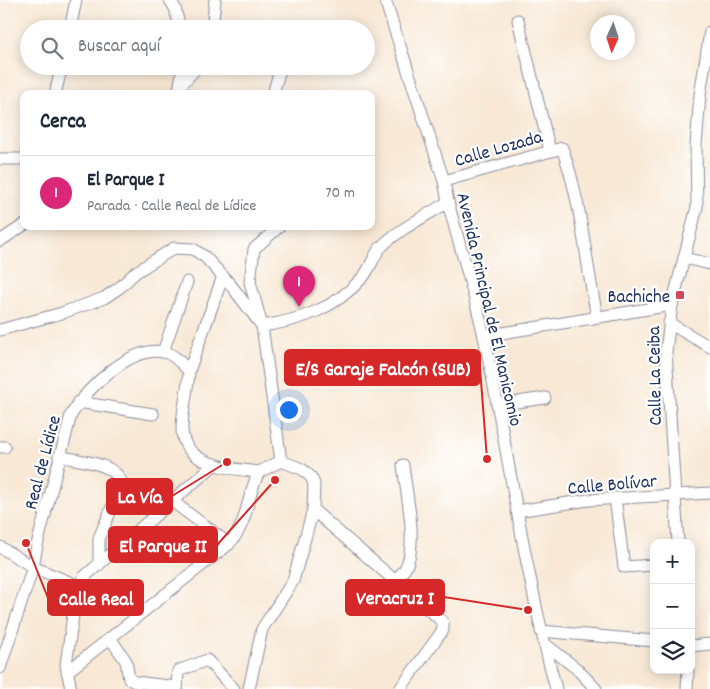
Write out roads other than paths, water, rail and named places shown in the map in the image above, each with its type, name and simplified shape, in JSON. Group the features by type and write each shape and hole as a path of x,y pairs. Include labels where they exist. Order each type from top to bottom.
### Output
{"street":[{"path":"72,20 76,0"},
{"path":"170,0 175,8 178,20"},
{"path":"213,20 215,0"},
{"name":"Avenida Principal de El Manicomio","path":"386,0 444,181 484,336 517,511 544,643 556,689"},
{"path":"518,20 556,150 579,206 587,270 597,316"},
{"name":"Calle La Ceiba","path":"678,539 677,495 667,395 666,351 672,305 696,207 696,146 705,97 710,32"},
{"path":"56,90 60,75"},
{"path":"178,90 181,75"},
{"path":"178,90 190,75"},
{"path":"274,90 278,75"},
{"name":"Calle Lozada","path":"444,181 556,150"},
{"path":"0,158 20,159"},
{"path":"262,326 302,318 320,311 337,301 365,275 381,248 448,202"},
{"path":"0,240 20,228"},
{"path":"275,230 254,249 250,282 262,326 281,461"},
{"path":"0,330 62,313 104,298 119,288 136,272 174,248 193,249 205,256 262,326"},
{"path":"684,258 710,264"},
{"path":"223,276 189,371 183,434 197,458 225,468 259,472 281,461 302,469 311,477 314,484 313,510 293,581 262,629 249,689"},
{"path":"187,282 163,352 173,355 189,371"},
{"path":"484,336 672,305"},
{"path":"669,322 710,347"},
{"name":"Real de Lídice","path":"0,668 34,567 36,545 71,414 78,402 118,365 138,355 163,352"},
{"path":"497,405 545,398"},
{"path":"78,402 153,414"},
{"path":"59,456 113,470 120,476 122,484 99,538 99,564"},
{"path":"71,689 66,666 76,594 84,577 215,464"},
{"path":"396,580 406,567 411,528 403,465"},
{"path":"67,672 236,536 248,511 252,486 259,472"},
{"name":"Calle Bolívar","path":"517,511 615,498 710,492"},
{"path":"615,498 625,568 650,565"},
{"path":"172,502 228,544"},
{"path":"313,510 443,622 444,626 400,689"},
{"path":"0,547 34,567 79,586"},
{"path":"542,631 650,641"},
{"path":"110,638 126,661 129,679 135,682 177,688 178,671 207,660 234,689"},
{"path":"544,643 577,669 596,689"},
{"path":"695,646 710,644"},
{"path":"687,689 688,674"}],"place":[{"name":"Bachiche","path":"680,295"},
{"name":"El Parque I","path":"299,307"},
{"name":"E/S Garaje Falcón (SUB)","path":"487,459"},
{"name":"La Vía","path":"227,462"},
{"name":"El Parque II","path":"275,480"},
{"name":"Calle Real","path":"26,543"},
{"name":"Veracruz I","path":"528,610"}]}
